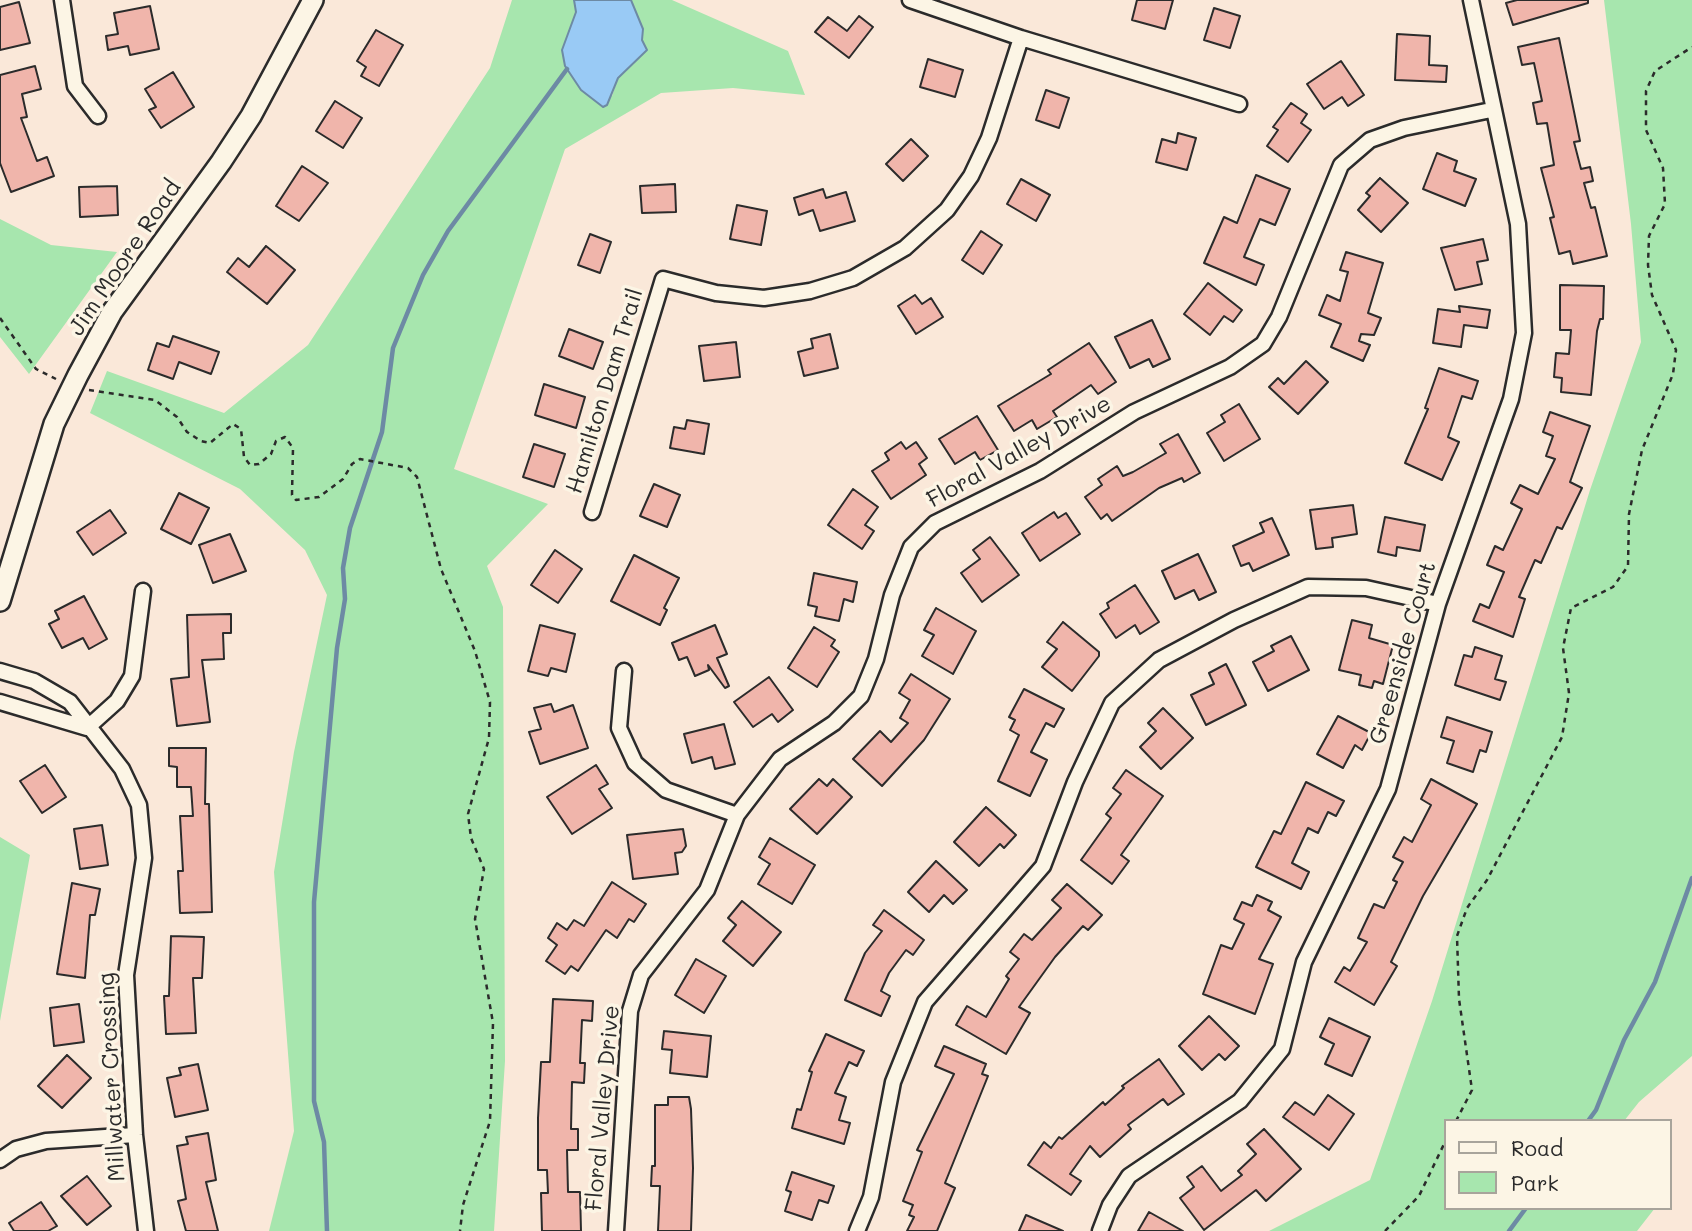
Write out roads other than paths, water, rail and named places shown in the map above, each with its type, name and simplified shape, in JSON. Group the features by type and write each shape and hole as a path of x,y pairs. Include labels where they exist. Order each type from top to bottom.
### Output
{"street":[{"path":"62,0 75,86 98,116"},
{"name":"Jim Moore Road","path":"0,601 54,424 78,375 112,312 221,162 251,116 313,0"},
{"path":"910,0 1021,38 1239,104"},
{"name":"Greenside Court","path":"1100,1231 1110,1205 1129,1175 1240,1101 1282,1049 1304,962 1388,789 1438,604 1511,399 1524,333 1518,224 1471,0"},
{"name":"Hamilton Dam Trail","path":"592,512 663,279 716,293 764,298 810,291 853,278 905,248 947,210 971,176 989,138 1021,38"},
{"name":"Floral Valley Drive","path":"616,1231 630,1011 640,975 707,890 737,815 780,759 834,723 861,696 876,659 892,595 911,547 935,523 1040,471 1134,412 1230,367 1263,344 1279,317 1341,165 1370,140 1404,128 1492,110"},
{"path":"857,1231 871,1197 893,1082 925,1002 1042,866 1075,782 1112,702 1159,660 1234,620 1308,587 1366,588 1438,604"},
{"path":"0,702 87,728 117,701 132,676 143,591"},
{"name":"Millwater Crossing","path":"0,671 34,681 70,702 87,728 122,769 139,804 144,858 126,975 135,1135 146,1231"},
{"path":"624,671 619,728 635,763 666,790 737,815"},
{"path":"0,1160 16,1149 46,1141 135,1135"}],"water":[{"path":"574,0 631,0 643,29 642,40 647,50 618,78 607,105 603,107 581,90 565,66 562,50 576,12"}],"waterway":[{"path":"327,1231 324,1142 314,1101 314,902 337,648 345,599 343,568 350,528 382,432 393,348 423,275 448,231 567,69"},
{"path":"1589,1119 1596,1110 1624,1040 1655,982 1692,878"},
{"path":"1509,1231 1525,1210"}]}
